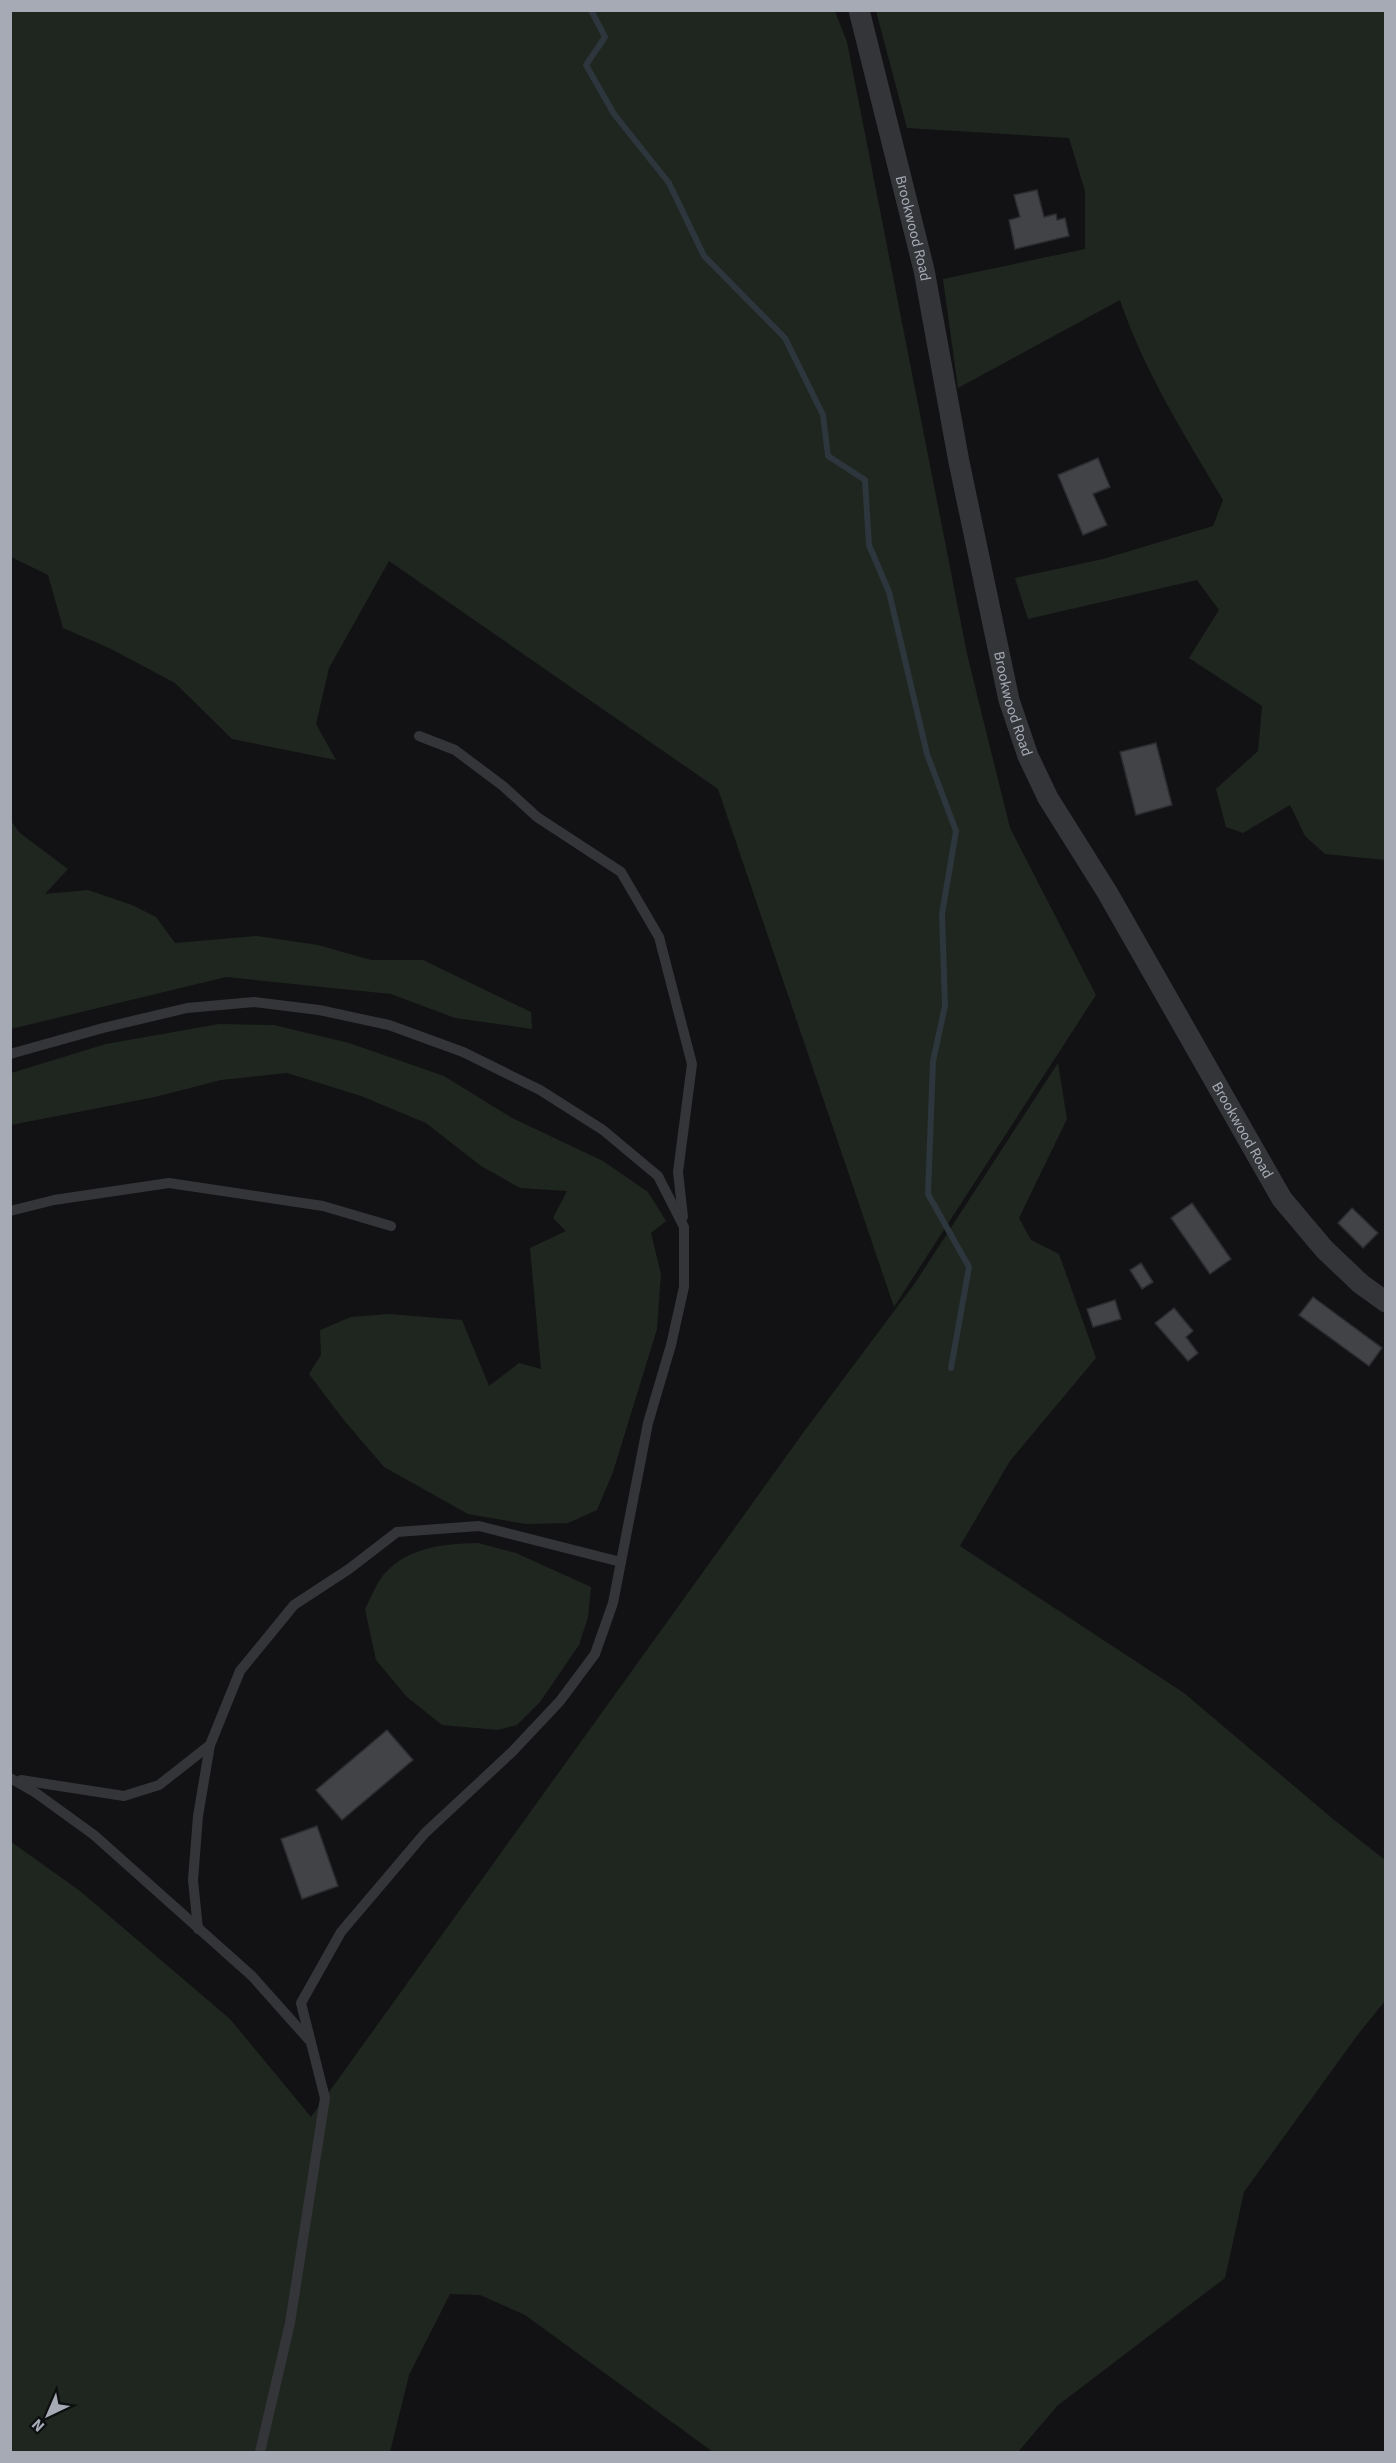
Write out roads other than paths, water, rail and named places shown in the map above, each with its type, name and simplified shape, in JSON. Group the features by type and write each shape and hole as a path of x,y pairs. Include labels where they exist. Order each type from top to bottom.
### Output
{"street":[{"name":"Brookwood Road","path":"859,10 924,270 959,462 1009,700 1028,756 1048,798 1107,892 1282,1198 1325,1250 1361,1284 1386,1302"}],"lane":[{"path":"260,2452 290,2323 325,2098 301,2003 341,1932 425,1833 512,1752 560,1701 595,1654 613,1603 648,1423 671,1345 684,1287 684,1227 678,1172 692,1064 659,937 621,872 537,817 503,786 455,750 419,736"},
{"path":"10,1054 187,1008 254,1002 319,1010 389,1025 463,1052 540,1090 603,1130 658,1176 684,1227"},
{"path":"10,1211 54,1200 169,1183 323,1206 391,1226"},
{"path":"198,1929 193,1880 198,1816 210,1745 240,1671 294,1605 350,1569 397,1532 479,1527 621,1562"},
{"path":"11,1778 124,1796 159,1785 210,1745"},
{"path":"11,1778 94,1835 252,1976 311,2042"}],"waterway":[{"path":"591,10 605,37 586,65 614,114 669,183 704,256 785,338 823,415 828,456 865,480 869,545 889,592 927,754 956,831 942,914 945,1006 933,1061 928,1194 969,1267 951,1368"}]}
